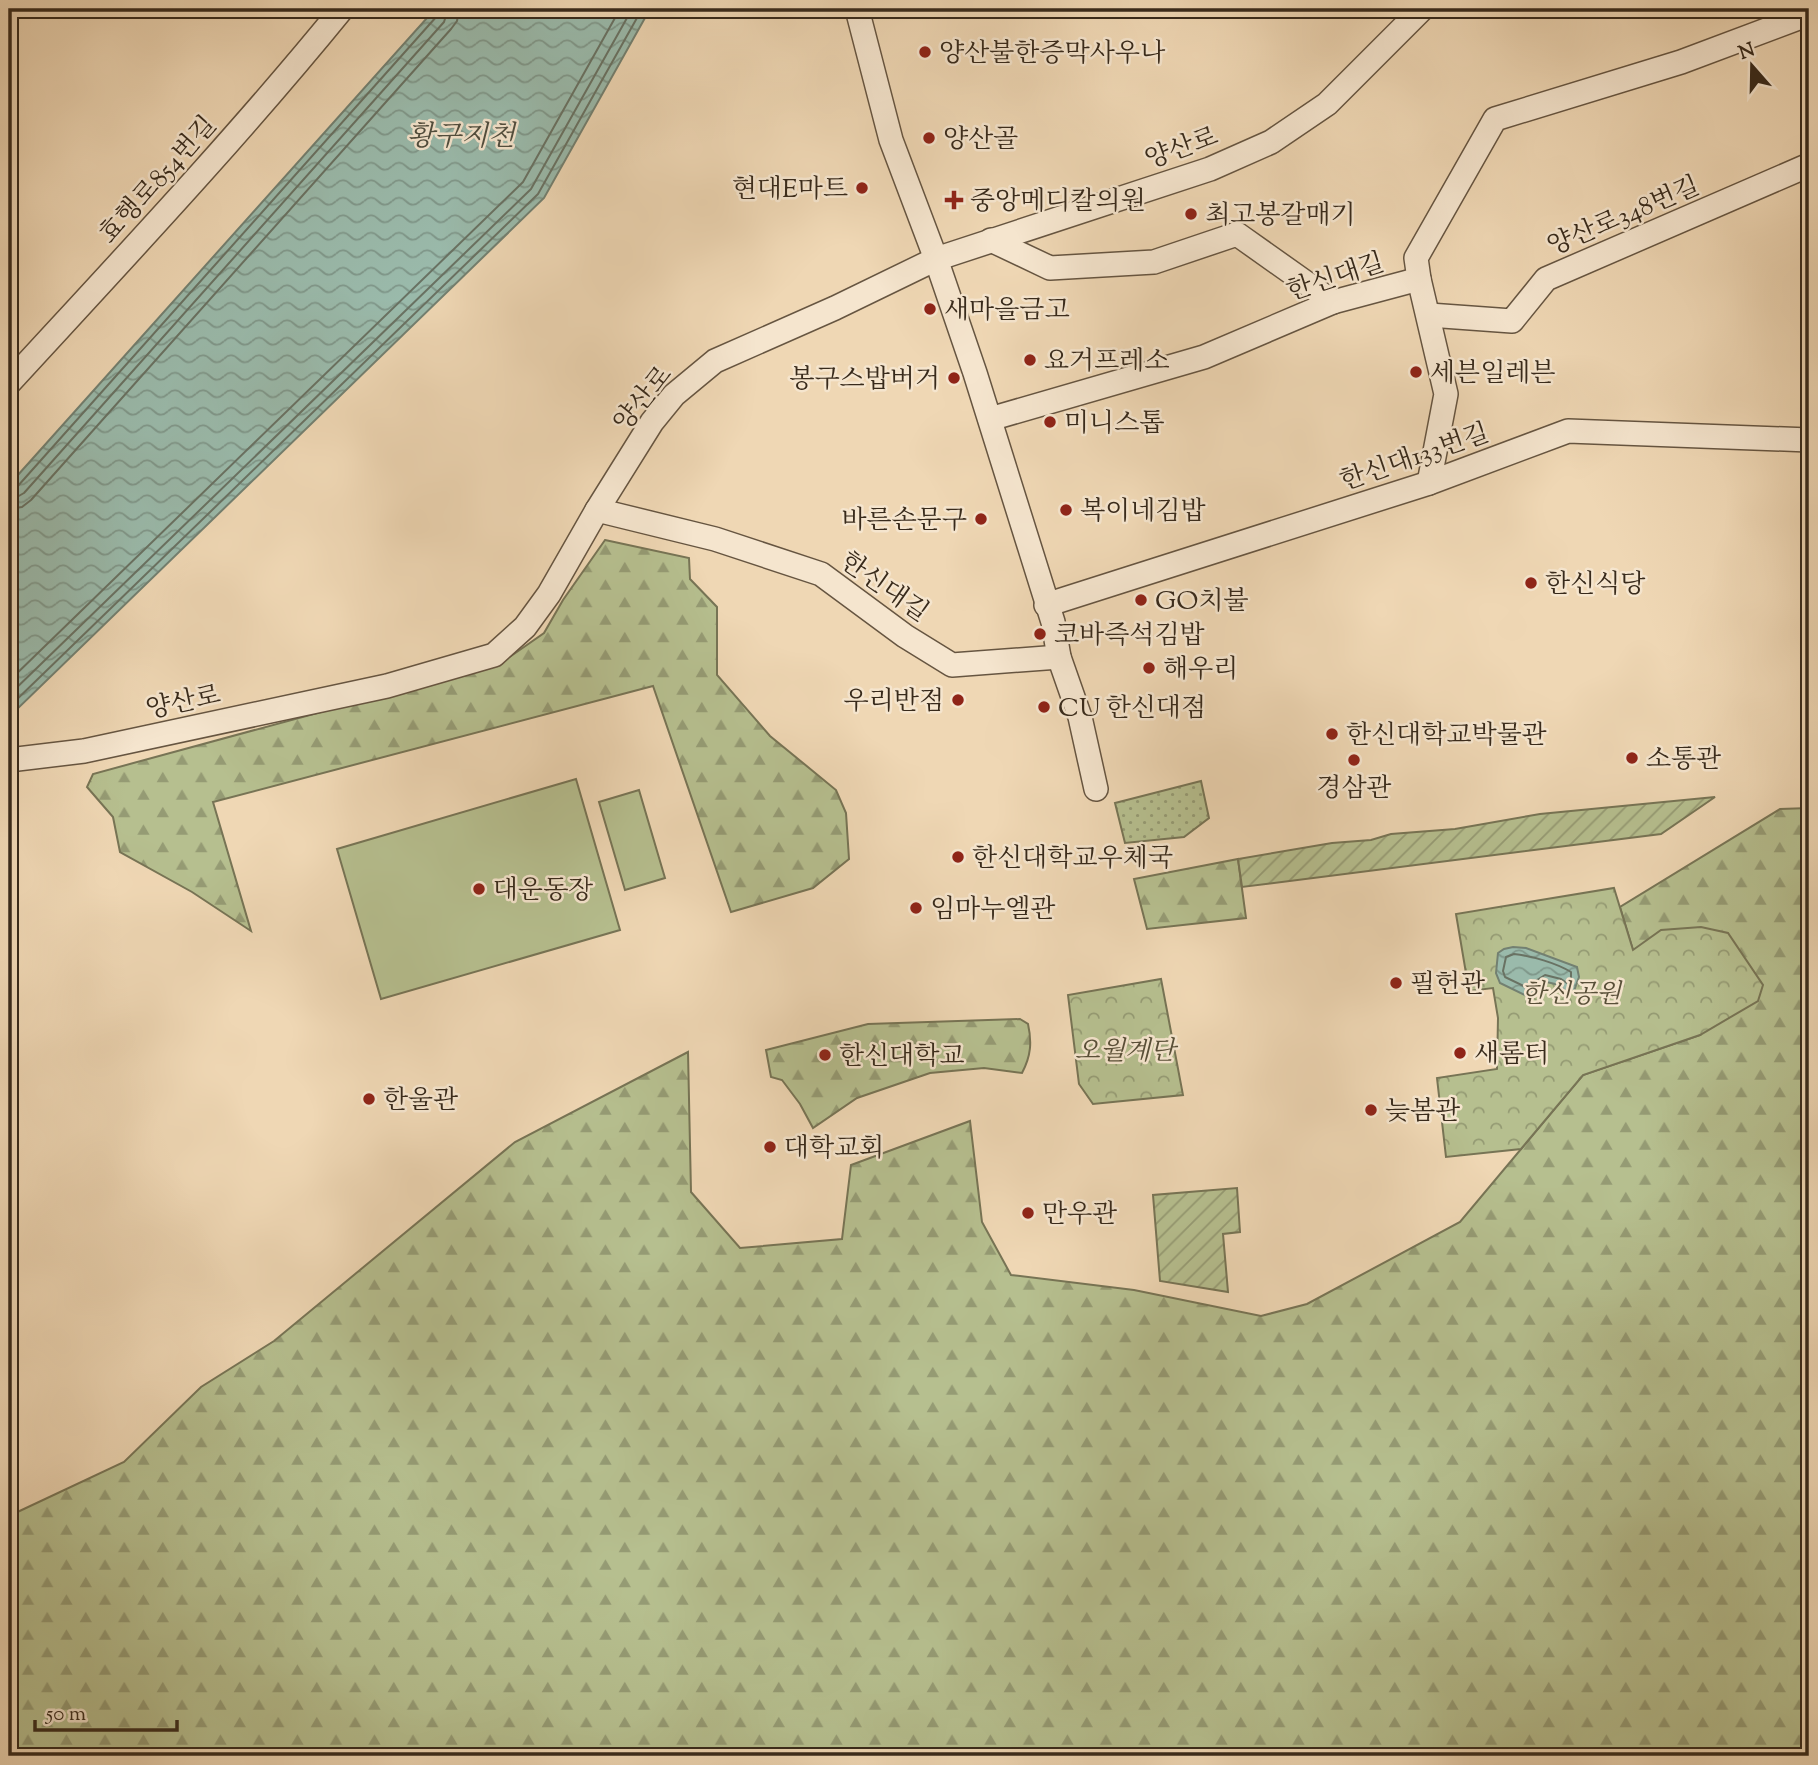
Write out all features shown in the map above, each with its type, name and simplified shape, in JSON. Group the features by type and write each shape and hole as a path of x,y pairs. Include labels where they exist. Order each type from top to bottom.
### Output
{"street":[{"name":"효행로854번길","path":"9,383 178,199 342,9"},
{"path":"857,9 891,140 936,259 990,419 1053,622 1059,657 1080,717 1096,789"},
{"name":"양산로","path":"9,760 84,751 295,706 387,685 494,655 525,627 549,594 652,422 674,395 715,361 835,308 936,259 1210,169 1271,142 1327,104 1422,9"},
{"path":"1429,483 1446,394 1416,258 1495,119 1681,62 1809,14"},
{"name":"양산로348번길","path":"1429,315 1512,321 1546,279 1809,165"},
{"path":"991,240 1050,268 1154,262 1237,234 1333,302"},
{"name":"한신대길","path":"990,419 1204,357 1333,302 1419,279"},
{"name":"한신대133번길","path":"1046,605 1429,483 1568,431 1809,440"},
{"name":"한신대길","path":"597,510 715,539 821,573 905,636 952,665 1059,657"}],"green space":[{"path":"605,540 689,558 690,579 717,607 717,675 770,736 836,790 846,813 849,859 813,888 731,912 653,686 213,802 251,931 192,892 120,852 113,817 87,787 93,774 501,663 544,633 563,600"},
{"name":"대운동장","path":"576,779 620,930 381,999 337,849"},
{"path":"1201,781 1209,818 1184,837 1125,843 1115,803"},
{"path":"639,790 665,878 625,890 599,802"},
{"path":"1715,797 1661,834 1242,887 1238,859 1332,843 1371,840 1391,834 1455,829 1540,814"},
{"path":"1809,808 1809,1756 9,1756 9,1516 124,1462 201,1387 274,1341 515,1142 688,1052 691,1192 740,1248 842,1239 851,1165 970,1121 982,1222 1011,1275 1134,1290 1261,1316 1307,1304 1460,1222 1583,1075 1700,1035 1633,950 1620,907 1780,809"},
{"path":"1238,859 1246,918 1147,929 1134,879"},
{"name":"한신공원","path":"1614,888 1633,950 1661,930 1701,927 1728,933 1763,985 1758,1001 1700,1035 1583,1075 1521,1149 1446,1157 1437,1078 1497,1069 1498,1018 1493,988 1469,991 1456,914"},
{"name":"오월계단","path":"1161,979 1183,1095 1093,1104 1079,1084 1068,995"},
{"path":"1020,1019 1028,1024 1030,1037 1029,1055 1022,1073 984,1068 930,1073 857,1098 813,1128 800,1104 782,1080 771,1077 766,1050 868,1024"},
{"path":"1237,1188 1240,1232 1223,1234 1228,1292 1160,1281 1153,1195"}],"water":[{"name":"황구지천","path":"435,9 650,9 544,198 9,717 9,485"},
{"path":"1513,947 1526,948 1577,967 1579,977 1574,991 1567,993 1559,985 1547,982 1531,998 1500,983 1496,973 1498,953"}],"place":[{"name":"양산불한증막사우나","path":"925,52"},
{"name":"양산골","path":"929,138"},
{"name":"현대E마트","path":"862,188"},
{"name":"중앙메디칼의원","path":"954,200"},
{"name":"최고봉갈매기","path":"1191,214"},
{"name":"새마을금고","path":"930,309"},
{"name":"요거프레소","path":"1030,360"},
{"name":"세븐일레븐","path":"1416,372"},
{"name":"봉구스밥버거","path":"954,378"},
{"name":"미니스톱","path":"1050,422"},
{"name":"복이네김밥","path":"1066,510"},
{"name":"바른손문구","path":"981,519"},
{"name":"한신식당","path":"1531,583"},
{"name":"GO치불","path":"1141,600"},
{"name":"코바즉석김밥","path":"1040,634"},
{"name":"해우리","path":"1149,668"},
{"name":"우리반점","path":"958,700"},
{"name":"CU 한신대점","path":"1044,707"},
{"name":"한신대학교박물관","path":"1332,734"},
{"name":"소통관","path":"1632,758"},
{"name":"경삼관","path":"1354,760"},
{"name":"한신대학교우체국","path":"958,857"},
{"name":"대운동장","path":"479,889"},
{"name":"임마누엘관","path":"916,908"},
{"name":"필헌관","path":"1396,983"},
{"name":"새롬터","path":"1460,1053"},
{"name":"한신대학교","path":"825,1055"},
{"name":"한울관","path":"369,1099"},
{"name":"늦봄관","path":"1371,1110"},
{"name":"대학교회","path":"770,1147"},
{"name":"만우관","path":"1028,1213"}]}
